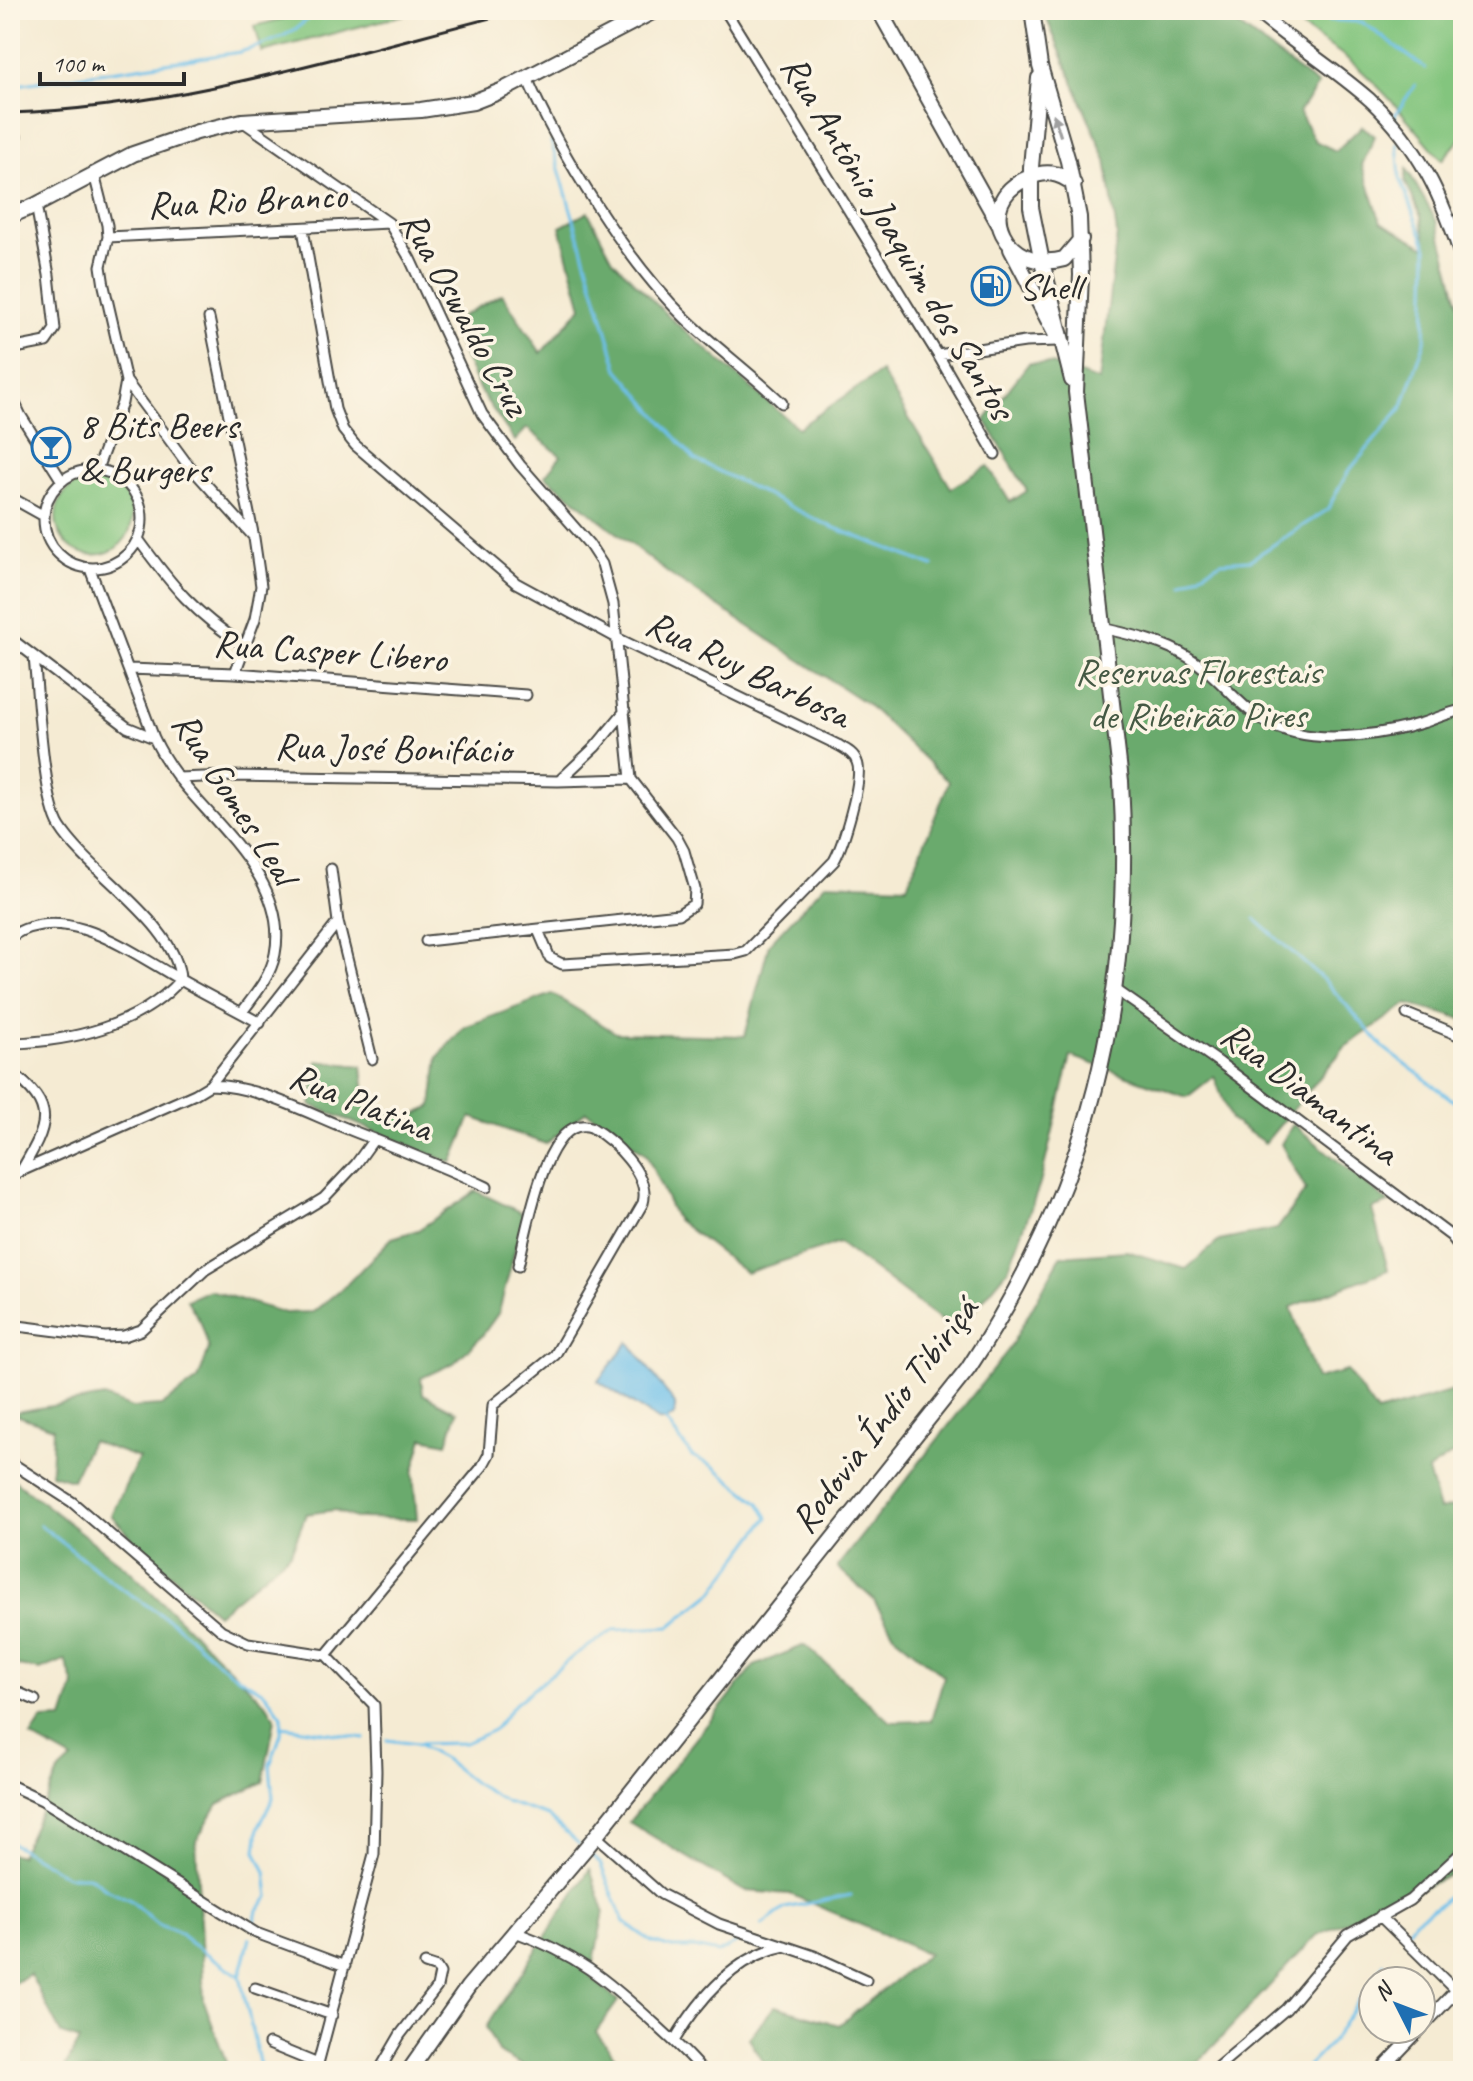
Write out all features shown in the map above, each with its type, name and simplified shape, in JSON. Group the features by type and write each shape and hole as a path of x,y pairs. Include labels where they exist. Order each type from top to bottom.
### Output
{"highway":[{"path":"10,216 167,141 242,121 447,107 473,102 527,78 656,10"},
{"path":"879,10 1000,226 1066,359"},
{"path":"888,27 890,10"},
{"name":"Rodovia Índio Tibiriçá","path":"409,2071 468,1987 596,1836 968,1369 993,1330 1047,1226 1072,1166 1096,1089 1116,990 1125,878 1124,823 1076,392 1081,238 1074,184 1040,66 1032,10"},
{"name":"Rodovia Índio Tibiriçá","path":"1040,66 1030,177 1031,207 1076,392"},
{"path":"1000,226 999,205 1010,187 1024,173 1032,150"},
{"path":"971,176 985,187 1010,187 1049,172 1061,175 1074,184"},
{"path":"1031,207 1039,183 1049,172"},
{"path":"1009,245 1029,260 1042,262 1064,259 1081,238"},
{"path":"1037,240 1048,253 1064,259"}],"main road":[{"path":"1244,10 1272,27 1367,98 1400,132 1437,191 1463,262"},
{"path":"1254,10 1272,27"}],"street":[{"name":"Rua Antônio Joaquim dos Santos","path":"725,10 938,355 995,454"},
{"path":"527,78 589,191 645,271 686,319 782,403"},
{"name":"Rua Oswaldo Cruz","path":"242,121 389,223 410,259 482,414 602,564 613,604 631,779"},
{"path":"10,180 16,136"},
{"path":"94,174 108,237 101,266 126,381 122,403 97,469"},
{"path":"10,349 46,342 55,329 36,205"},
{"name":"Rua Rio Branco","path":"108,237 389,223"},
{"name":"Rua Ruy Barbosa","path":"303,229 335,409 343,430 355,445 516,583 617,638 838,745 853,754 857,761 859,777 838,855 746,951 562,964 550,958 538,930"},
{"path":"209,318 254,538 261,596 235,673"},
{"path":"1025,342 1044,336 1051,327"},
{"path":"938,355 1025,342 1058,341"},
{"path":"126,381 185,461 254,538"},
{"path":"10,393 62,481"},
{"path":"97,469 121,478 138,499 142,512 138,539 121,559 90,569 72,563 54,549 48,539 44,516 53,491 62,481 84,470 97,469"},
{"path":"10,497 44,516"},
{"path":"138,539 182,597 245,646"},
{"name":"Rua Gomes Leal","path":"90,569 154,738 178,778 249,864 274,910 277,933 275,955 268,974 242,1012"},
{"path":"1102,628 1153,640 1189,657 1248,712 1268,724 1296,734 1373,734 1422,724 1463,710"},
{"path":"10,638 127,727 154,738"},
{"path":"10,1043 55,1040 119,1021 161,998 180,980 180,966 168,942 59,827 50,799 34,657"},
{"name":"Rua Casper Libero","path":"129,669 235,673 526,695"},
{"name":"Rua José Bonifácio","path":"558,781 595,747 625,711"},
{"name":"Rua José Bonifácio","path":"178,778 631,779"},
{"path":"426,941 685,912 696,898 684,851 631,779"},
{"path":"331,869 338,922 372,1059"},
{"path":"10,1176 210,1085 338,922"},
{"path":"10,937 33,925 49,923 69,926 123,946 260,1023"},
{"name":"Rua Diamantina","path":"1116,990 1293,1117 1443,1230 1463,1251"},
{"path":"1407,1014 1463,1037"},
{"path":"10,1071 40,1100 45,1118 35,1148 21,1171"},
{"name":"Rua Platina","path":"210,1085 234,1085 252,1091 487,1187"},
{"path":"326,1655 482,1467 489,1454 493,1405 546,1363 562,1345 643,1203 645,1186 635,1167 598,1131 584,1125 571,1130 553,1146 545,1163 518,1266"},
{"path":"10,1325 105,1337 124,1336 141,1330 205,1270 324,1198 374,1139"},
{"path":"10,1462 72,1502 221,1630 248,1643 326,1655 374,1705 374,1854 317,2068 269,2044"},
{"path":"10,1689 35,1700"},
{"path":"10,1785 42,1800 256,1933 345,1966"},
{"path":"596,1836 661,1894 719,1924 785,1946 866,1980"},
{"path":"1213,2071 1286,2009 1348,1935 1410,1900 1463,1851"},
{"path":"1380,1916 1461,1991 1437,2013"},
{"path":"515,1932 553,1946 604,1977 702,2071"},
{"path":"674,2041 697,2008 733,1971 765,1950 785,1946"},
{"path":"379,2071 400,2035 437,1987 440,1973 437,1968 425,1964"},
{"path":"255,1988 332,2015"},
{"path":"1380,2071 1404,2045"},
{"path":"10,2066 18,2071"}],"green space":[{"path":"300,10 423,10 262,52 255,26 301,14"},
{"name":"Reservas Florestais de Ribeirão Pires","path":"1043,10 1218,10 1318,85 1299,112 1315,141 1336,151 1362,126 1375,136 1362,165 1381,222 1426,247 1421,216 1405,181 1407,169 1437,222 1463,319 1463,1019 1407,1004 1345,1047 1265,1143 1231,1120 1214,1076 1187,1097 1071,1056 1040,1184 1008,1270 956,1332 839,1243 746,1273 676,1219 646,1154 586,1111 546,1144 471,1117 452,1163 311,1105 317,1061 362,1066 365,1094 382,1109 411,1117 432,1106 438,1057 464,1027 552,994 616,1033 745,1036 769,944 826,883 907,886 949,782 867,704 669,574 545,476 561,456 527,428 515,441 480,391 449,323 502,294 541,353 582,307 560,227 588,212 613,260 668,316 798,428 881,372 951,488 988,466 1010,502 1027,491 985,420 1029,363 1052,364 1099,381 1117,234 1106,160"},
{"path":"1280,10 1463,10 1463,136 1442,160 1368,77"},
{"path":"87,479 101,479 115,485 126,496 132,517 129,532 121,544 101,555 87,555 73,549 62,538 56,524 56,510 62,496 73,485"},
{"path":"1293,1124 1389,1203 1372,1209 1388,1270 1291,1307 1316,1379 1347,1371 1377,1413 1463,1388 1463,1447 1428,1471 1439,1510 1463,1505 1463,1869 1317,1935 1190,2071 768,2071 749,2038 775,2006 839,2025 928,1954 790,1894 744,1891 629,1822 754,1666 805,1645 890,1722 931,1721 944,1676 896,1637 873,1599 837,1567 1009,1349 1061,1256 1127,1251 1186,1269 1219,1241 1277,1229 1306,1190 1281,1144"},
{"path":"476,1191 524,1214 499,1312 481,1337 454,1363 421,1378 423,1394 457,1412 447,1443 423,1438 413,1473 417,1519 355,1518 335,1510 306,1514 291,1553 217,1614 143,1550 111,1515 139,1458 91,1441 72,1480 51,1474 53,1428 10,1413 104,1397 132,1408 161,1406 198,1380 209,1349 201,1323 187,1300 209,1290 285,1313 313,1312 346,1285 392,1238 418,1230"},
{"path":"10,1477 130,1571 268,1706 275,1719 263,1782 218,1804 196,1841 204,2001 229,2071 63,2071 80,2040 61,2034 30,1974 10,1985 10,1853 20,1856 58,1773 72,1760 31,1737 42,1720 63,1719 74,1685 65,1660 40,1670 13,1665 10,1661"},
{"path":"590,1869 604,1911 591,1977 618,2001 596,2032 626,2071 533,2071 498,2052 486,2027"}],"water":[{"path":"629,1342 675,1404 675,1415 666,1421 658,1420 598,1381"}],"waterway":[{"path":"10,86 240,52 291,32 314,10"},
{"path":"1312,10 1328,20 1362,22 1425,68"},
{"path":"1395,120 1395,115 1415,85"},
{"path":"551,142 618,369 694,459 827,525 933,566"},
{"path":"1183,584 1221,562 1250,560 1327,510 1348,472 1403,406 1425,341 1427,248 1400,178 1397,144"},
{"path":"1255,919 1327,983 1384,1048 1463,1108"},
{"path":"416,1744 465,1743 494,1730 515,1704 575,1655 614,1630 669,1627 713,1592 768,1517 759,1503 713,1466 692,1456 666,1421"},
{"path":"40,1525 118,1586 175,1624 227,1670 265,1693 282,1716 281,1734 270,1765 273,1798 259,1827 256,1851 266,1872 269,1897 257,1911 254,1922"},
{"path":"282,1726 364,1738"},
{"path":"387,1740 416,1744 444,1759 474,1783 506,1802 548,1816 579,1844"},
{"path":"10,1842 67,1876 89,1876 130,1900 157,1924 181,1933 189,1942 240,1976"},
{"path":"591,1855 600,1863 624,1922 652,1942 672,1948 718,1953 747,1937"},
{"path":"1407,1931 1414,1921 1442,1903 1463,1879"},
{"path":"762,1925 785,1908 851,1895"},
{"path":"250,1938 240,1976 261,2071"},
{"path":"1303,2071 1332,2041 1384,1963"}],"railway":[{"path":"10,113 139,101 204,89 522,10"}],"place":[{"name":"Shell","path":"991,286"},
{"name":"8 Bits Beers & Burgers","path":"51,447"}]}
